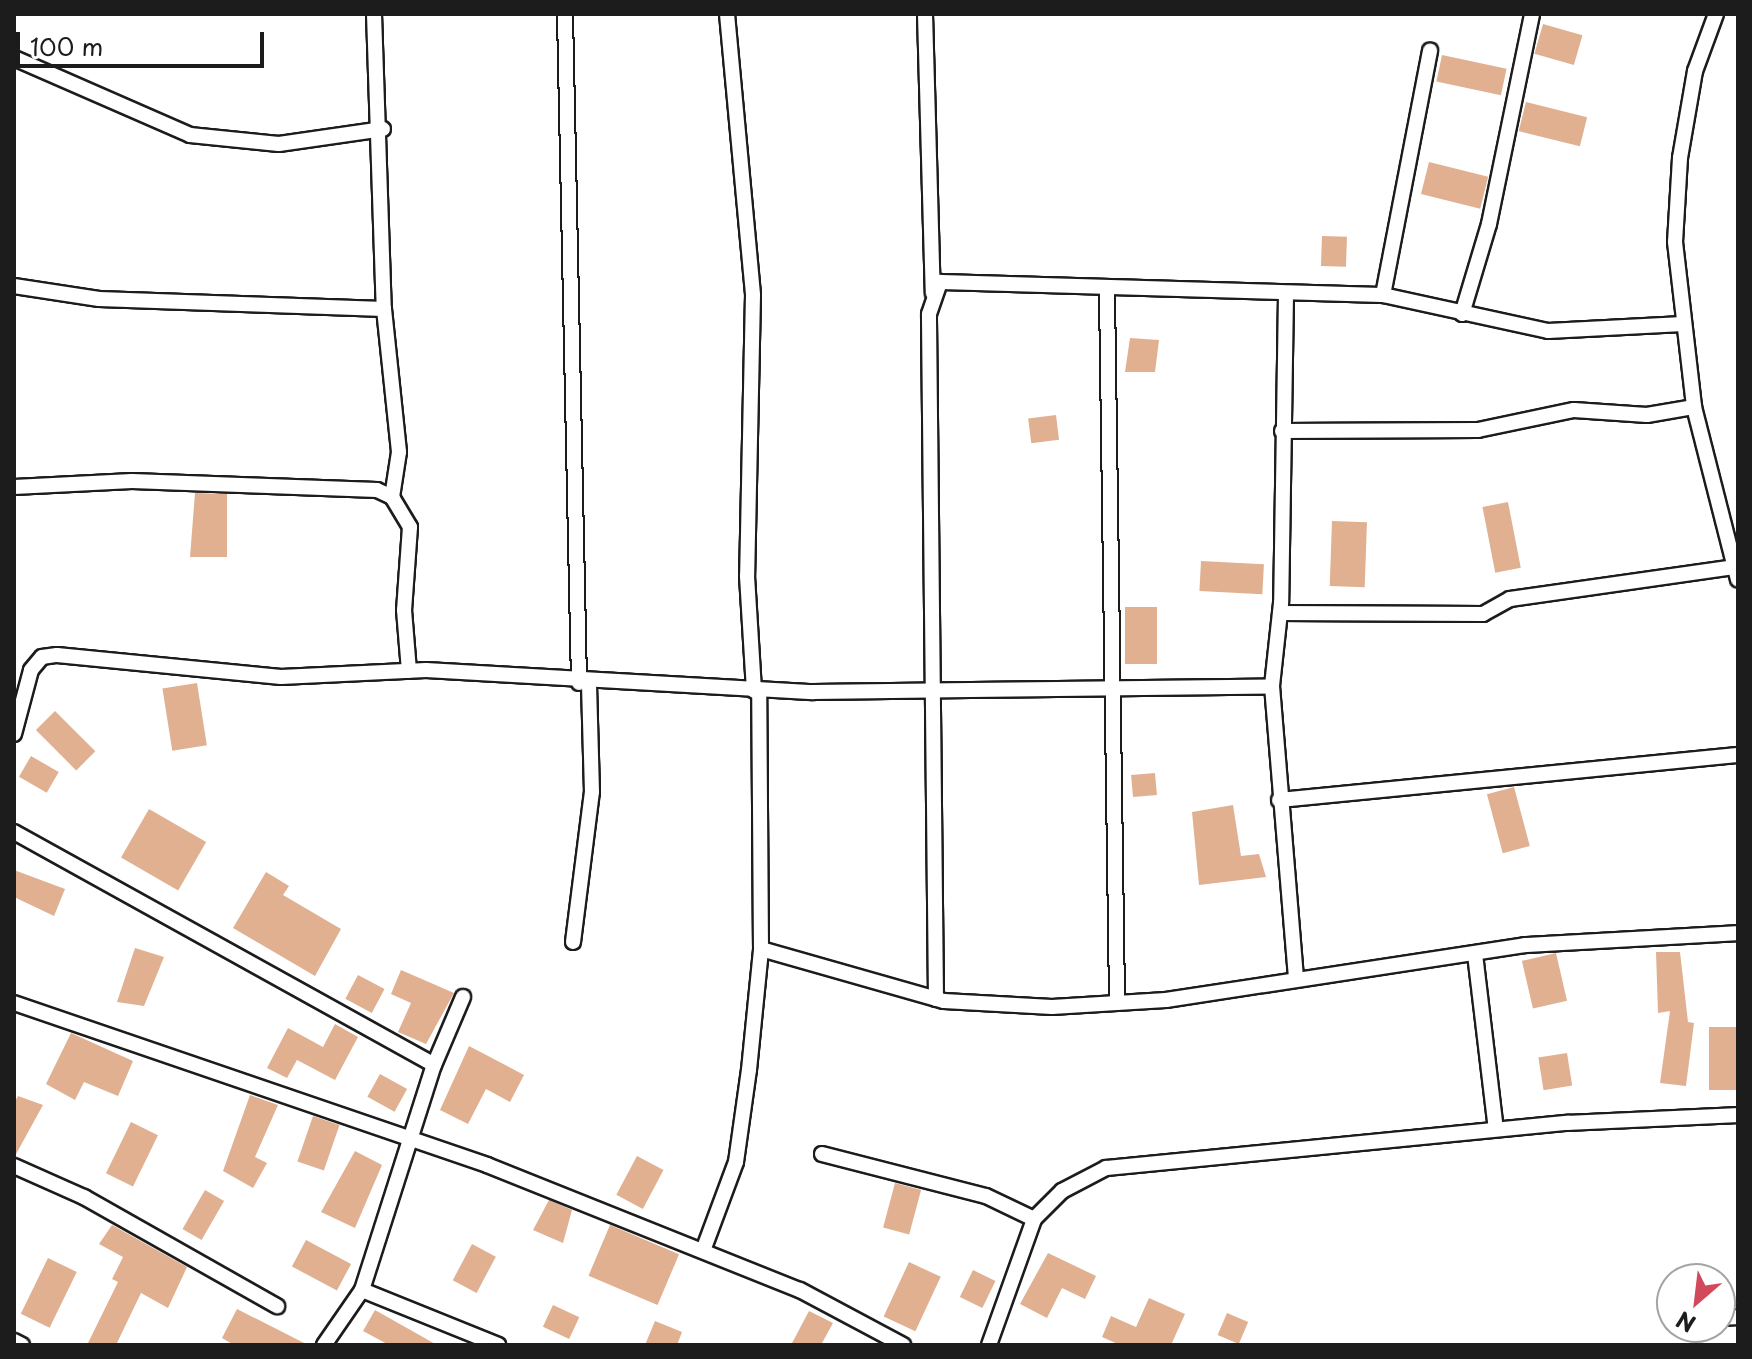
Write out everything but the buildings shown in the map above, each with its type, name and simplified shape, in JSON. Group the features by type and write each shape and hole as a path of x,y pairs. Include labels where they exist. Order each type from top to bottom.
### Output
{"street":[{"path":"374,14 383,129 384,309 399,452 392,497"},
{"path":"565,14 584,683 592,792 573,942"},
{"path":"704,1248 736,1162 761,949 756,691 747,576 753,295 727,14"},
{"path":"925,14 933,294 936,999"},
{"path":"1462,314 1489,224 1532,14"},
{"path":"1280,613 1483,614 1510,599 1736,573 1731,525 1694,407 1675,242 1680,158 1695,71 1716,14"},
{"path":"1383,295 1430,50"},
{"path":"14,58 190,135 279,144 383,129"},
{"path":"933,294 940,282 959,277 1107,292 1383,295 1548,331 1683,324"},
{"path":"14,286 147,302 384,309"},
{"path":"1107,292 1117,1003"},
{"path":"1286,295 1280,613 1272,686 1296,979"},
{"path":"1282,431 1478,430 1574,410 1647,415 1694,407"},
{"path":"14,487 132,481 377,490 392,497 410,527 404,610 409,671"},
{"path":"14,734 31,670 42,657 281,677 409,671 756,691 934,695 1112,694 1272,686"},
{"path":"1279,800 1738,755"},
{"path":"14,832 434,1065"},
{"path":"761,949 936,999 1117,1003 1475,954 1738,933"},
{"path":"1475,954 1496,1129"},
{"path":"324,1345 362,1290 434,1065 463,997"},
{"path":"14,1003 704,1248 903,1345"},
{"path":"989,1345 1034,1219 1062,1191 1106,1168 1496,1129 1738,1115"},
{"path":"822,1154 986,1196 1034,1219"},
{"path":"14,1166 84,1197 277,1306"},
{"path":"362,1290 498,1345"},
{"path":"14,1341 22,1345"}]}
